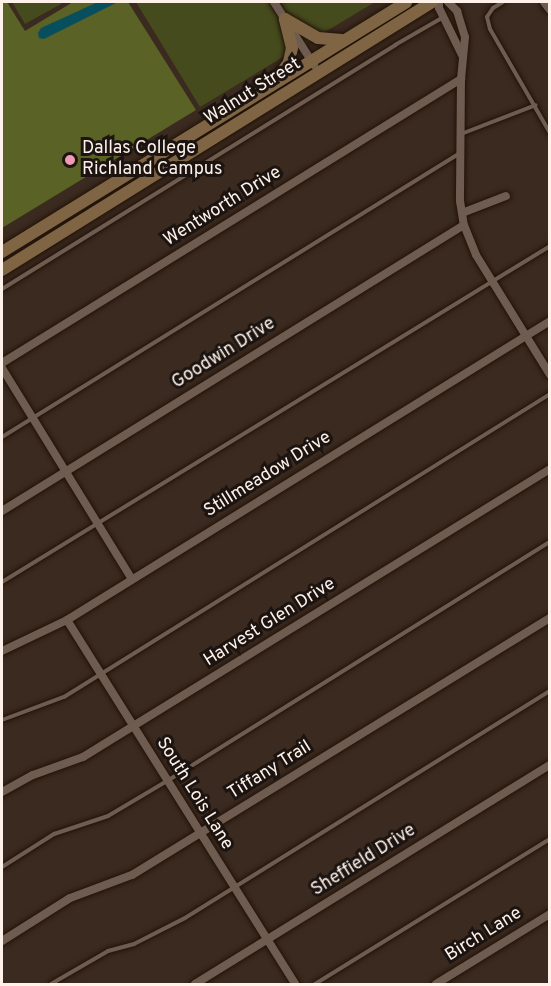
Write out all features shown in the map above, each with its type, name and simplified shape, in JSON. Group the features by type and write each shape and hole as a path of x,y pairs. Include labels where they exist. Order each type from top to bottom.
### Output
{"main road":[{"name":"Walnut Street","path":"2,252 406,2"},
{"name":"Walnut Street","path":"2,270 432,2"},
{"path":"285,18 318,38 342,40"},
{"path":"273,83 289,62 292,48 285,18"}],"street":[{"path":"274,2 319,72"},
{"path":"439,2 443,18 462,55"},
{"path":"448,2 453,4 462,23 465,45 462,55 461,79 464,225 476,255 549,375"},
{"path":"544,2 549,10"},
{"name":"Wentworth Drive","path":"2,363 461,79"},
{"path":"462,213 506,196"},
{"name":"Goodwin Drive","path":"2,511 464,225"},
{"name":"Stillmeadow Drive","path":"2,651 67,620 549,321"},
{"path":"2,368 132,579"},
{"name":"Harvest Glen Drive","path":"2,792 33,775 83,757 549,469"},
{"name":"Tiffany Trail","path":"2,941 70,898 132,875 549,618"},
{"name":"South Lois Lane","path":"67,620 295,984"},
{"name":"Sheffield Drive","path":"195,984 549,765"},
{"name":"Birch Lane","path":"436,984 549,915"}],"lane":[{"path":"503,2 493,8 487,17 490,29 536,105 549,133"},
{"path":"2,289 384,51 443,18"},
{"path":"461,134 536,105"},
{"path":"2,437 461,152"},
{"path":"2,582 99,525 549,246"},
{"path":"2,720 64,697 549,394"},
{"path":"2,867 54,834 108,816 549,542"},
{"path":"51,984 108,951 134,944 153,935 549,691"},
{"path":"315,984 549,839"}],"green space":[{"path":"2,2 7,2 25,31 73,2 128,2 196,110 2,228"},
{"path":"12,2 60,2 61,4 25,24"},
{"path":"136,2 375,2 200,107"}],"water":[{"path":"98,2 118,2 44,39 39,38 38,33 41,28"}],"place":[{"name":"Dallas College Richland Campus","path":"70,160"}]}
